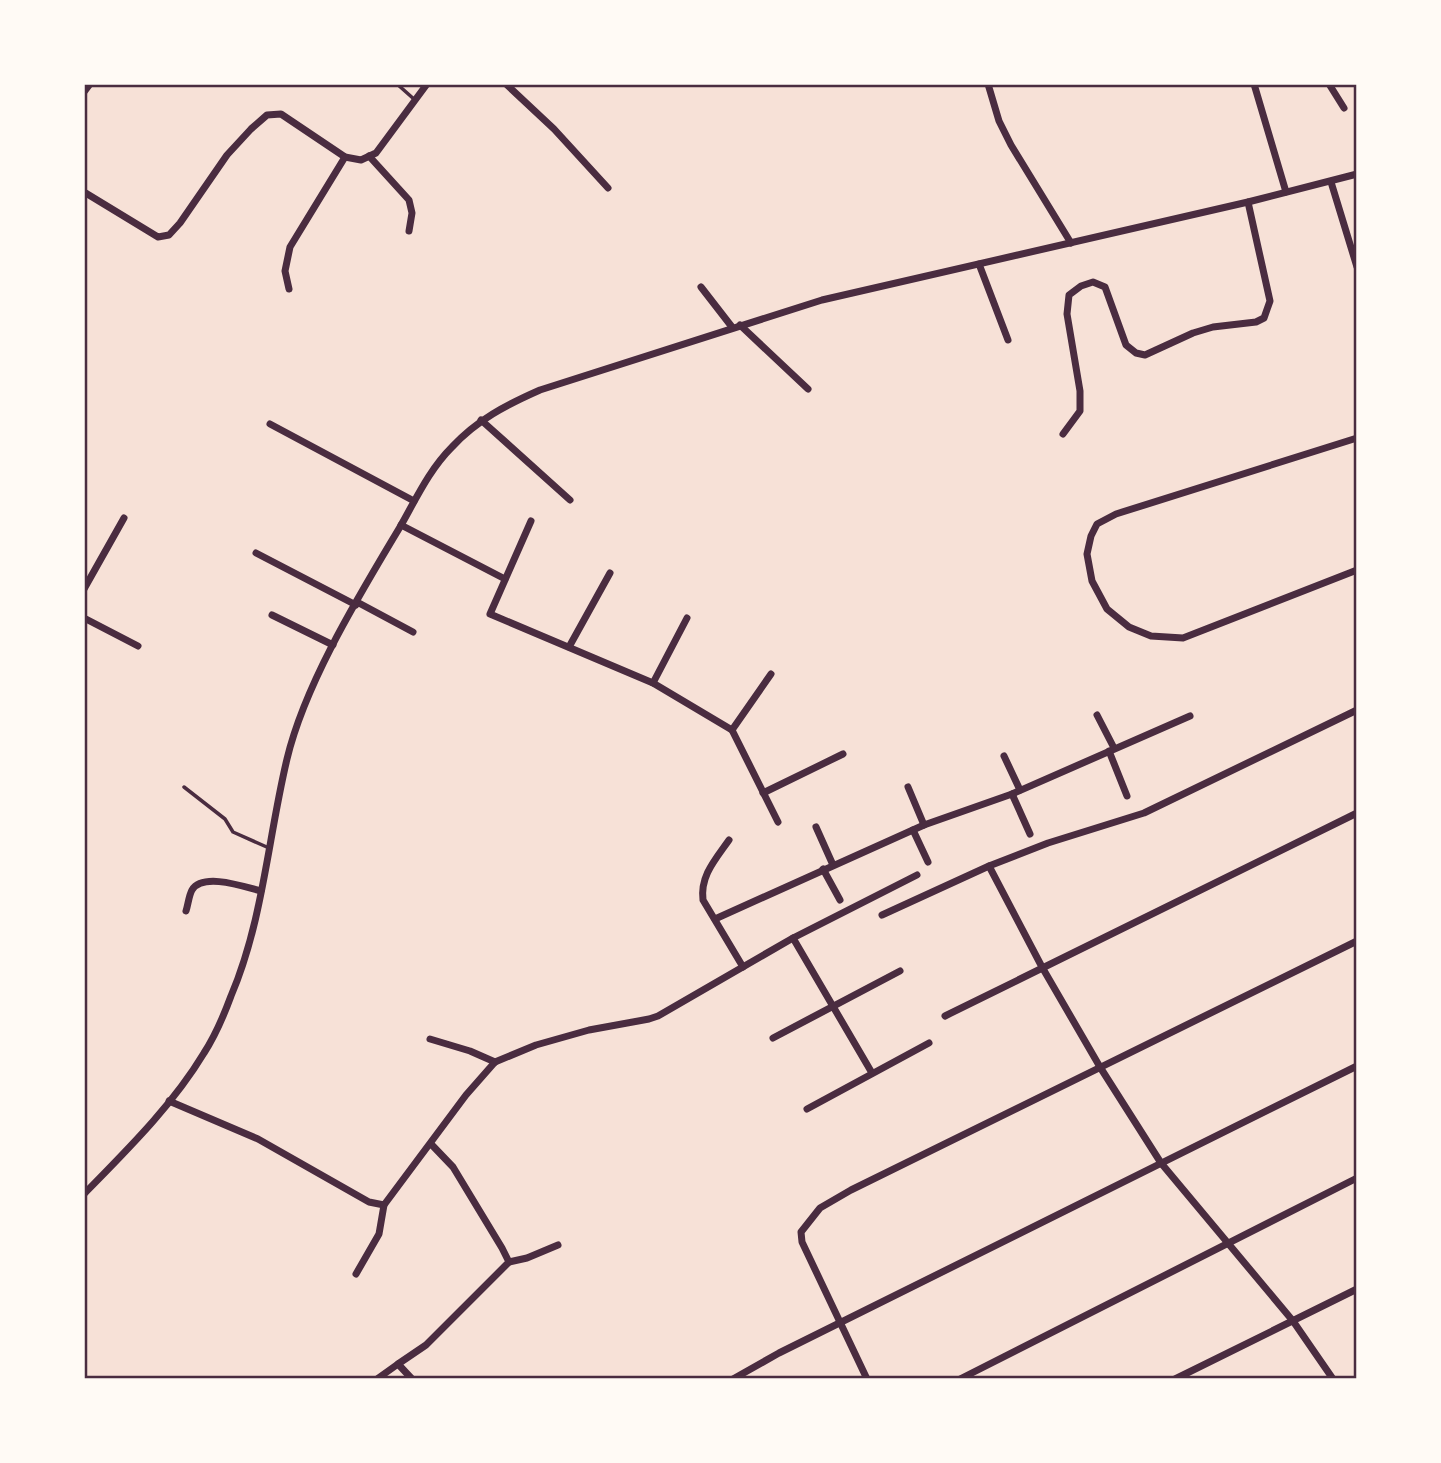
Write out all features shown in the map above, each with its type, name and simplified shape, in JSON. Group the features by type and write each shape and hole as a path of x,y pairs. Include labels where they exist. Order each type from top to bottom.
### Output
{"street":[{"path":"84,92 90,84"},
{"path":"84,192 158,237 169,235 227,155 267,115 281,114 345,157 360,160 376,153 427,84"},
{"path":"506,84 554,129 608,188"},
{"path":"988,84 999,121 1011,145 1071,243"},
{"path":"1254,84 1286,192"},
{"path":"1329,84 1344,108"},
{"path":"369,156 409,200 412,213 409,230"},
{"path":"289,289 285,271 290,247 345,157"},
{"path":"84,1194 128,1149 169,1101 205,1052 232,996 252,940 287,758 296,726 333,645 427,479 451,448 481,420 503,406 540,390 822,300 1248,202 1357,174"},
{"path":"1331,182 1357,264"},
{"path":"1063,434 1080,411 1080,391 1068,314 1069,295 1081,286 1093,282 1105,287 1125,345 1136,353 1145,355 1193,333 1229,324 1256,322 1264,318 1270,301 1248,202"},
{"path":"979,264 1008,340"},
{"path":"701,287 736,326 808,389"},
{"path":"481,420 570,500"},
{"path":"270,424 414,501"},
{"path":"1357,438 1116,514 1097,524 1087,554 1091,581 1107,609 1129,627 1151,636 1183,638 1357,570"},
{"path":"84,589 124,518"},
{"path":"531,521 490,614 653,682 732,730 778,822"},
{"path":"401,525 505,579"},
{"path":"256,553 413,632"},
{"path":"569,647 610,573"},
{"path":"272,615 333,645"},
{"path":"84,618 138,646"},
{"path":"653,682 687,618"},
{"path":"732,730 771,674"},
{"path":"882,915 989,866 1048,843 1144,813 1357,710"},
{"path":"1097,715 1127,796"},
{"path":"715,919 924,825 1012,794 1190,716"},
{"path":"763,793 843,754"},
{"path":"1004,756 1020,790"},
{"path":"908,787 924,825"},
{"path":"1012,794 1030,834"},
{"path":"945,1016 1357,813"},
{"path":"816,827 833,865"},
{"path":"914,830 928,862"},
{"path":"729,841 706,873 701,889 703,900 743,967"},
{"path":"989,866 1042,967 1100,1067 1161,1163 1293,1321 1333,1379"},
{"path":"823,869 840,900"},
{"path":"356,1274 379,1234 384,1205 466,1095 495,1062 536,1045 589,1030 649,1019 683,1003 793,938 917,876"},
{"path":"186,911 192,889 202,883 224,882 261,891"},
{"path":"793,938 872,1073"},
{"path":"867,1379 802,1242 801,1232 820,1208 1357,941"},
{"path":"773,1038 900,971"},
{"path":"430,1039 495,1062"},
{"path":"807,1108 929,1043"},
{"path":"733,1379 1357,1066"},
{"path":"169,1101 258,1139 369,1202 384,1205"},
{"path":"431,1144 453,1167 509,1262"},
{"path":"960,1379 1357,1178"},
{"path":"377,1379 426,1345 509,1262 527,1258 558,1245"},
{"path":"1175,1379 1357,1289"},
{"path":"398,1364 412,1379"}],"lane":[{"path":"397,84 415,100"},
{"path":"184,787 225,819 233,832 269,848"}]}
